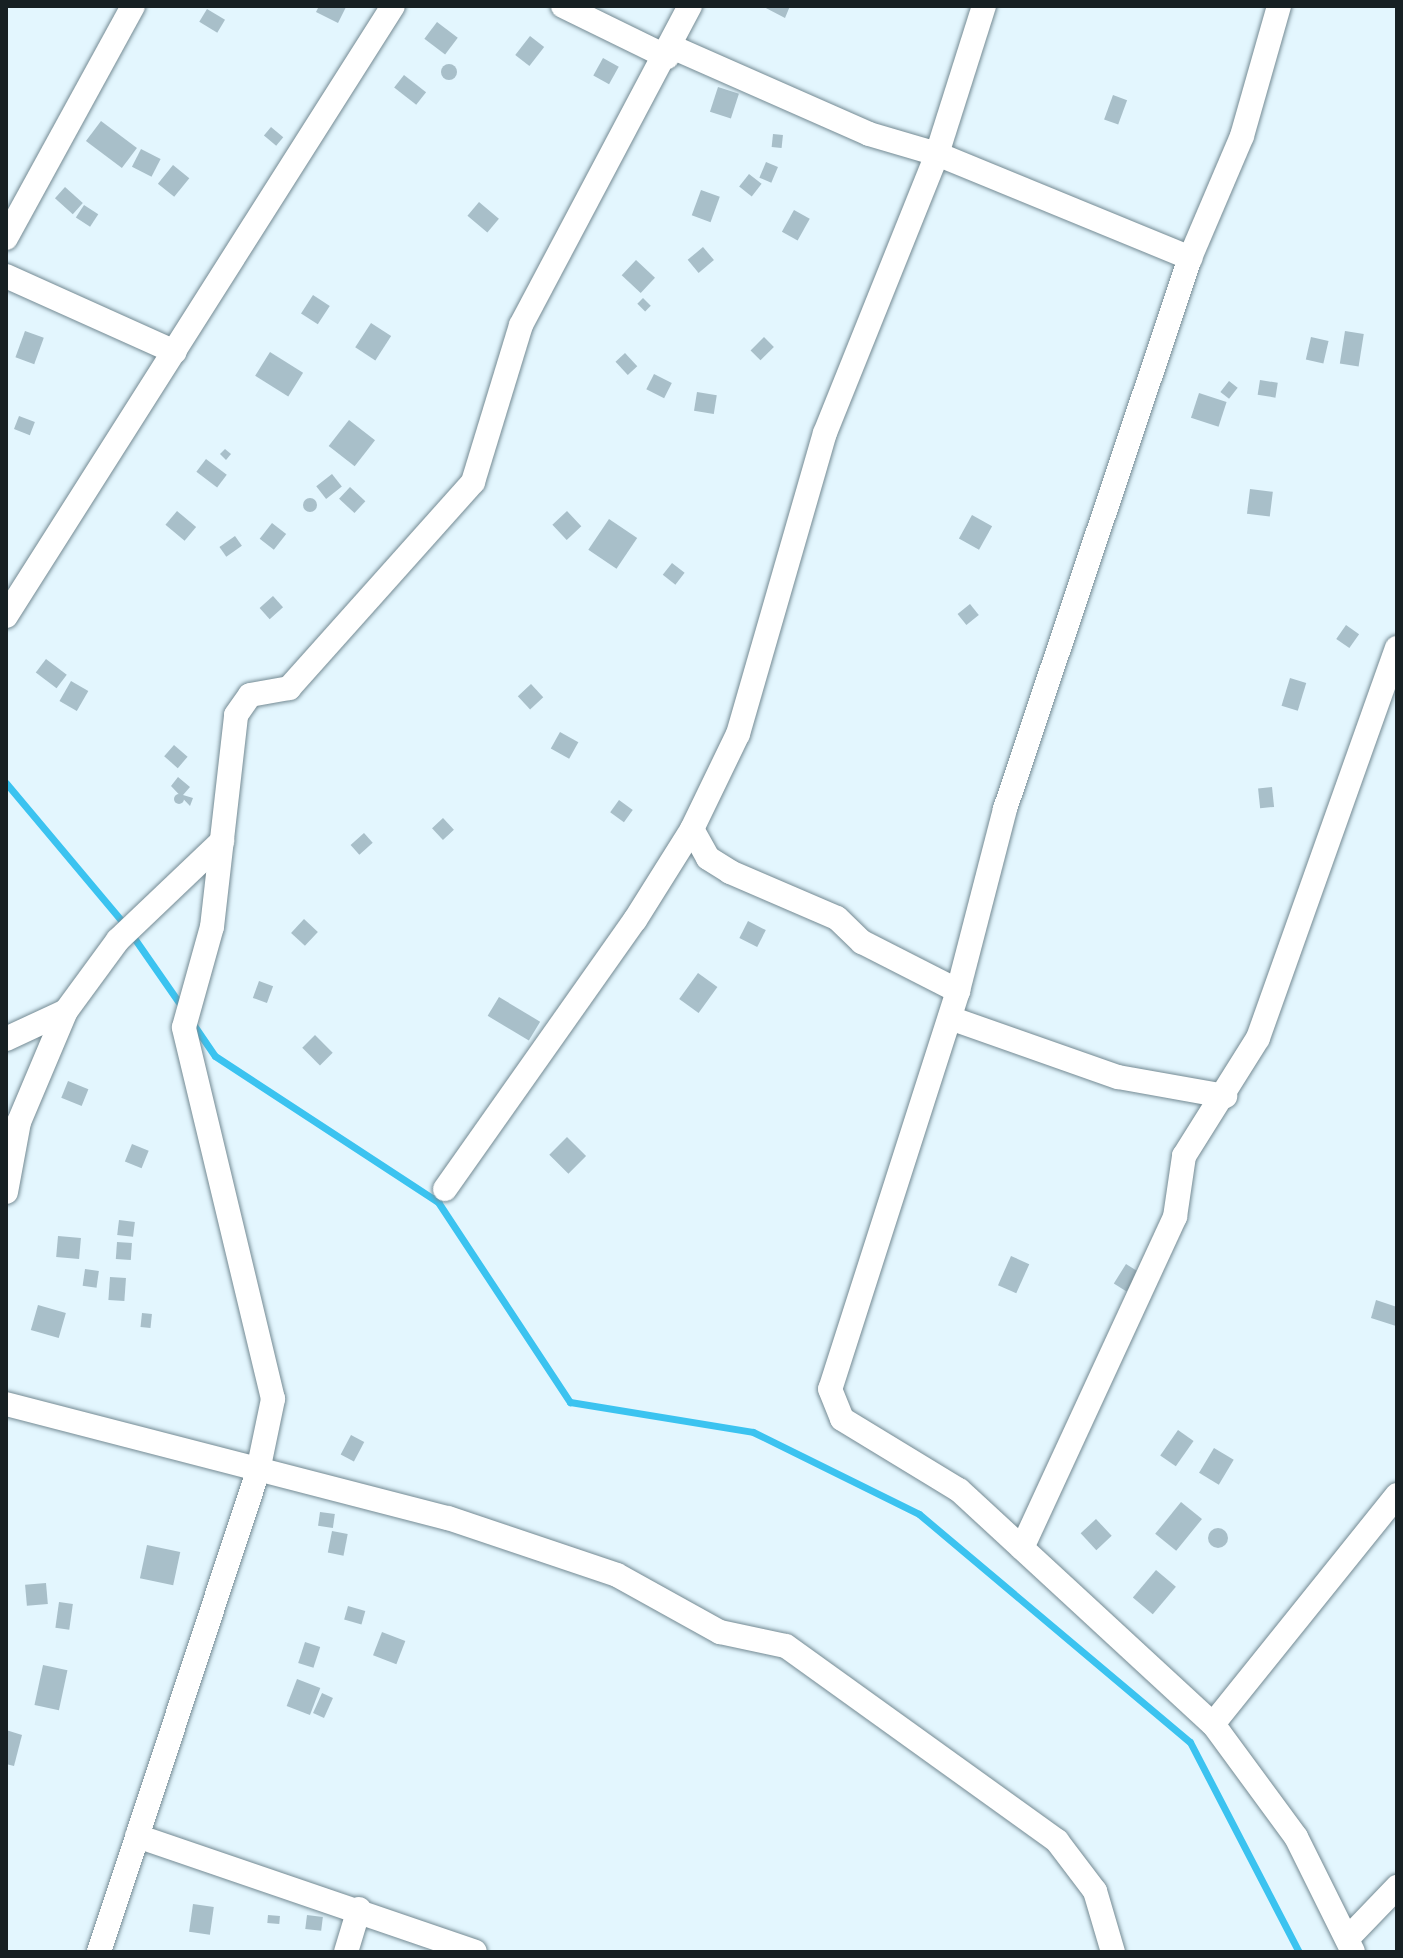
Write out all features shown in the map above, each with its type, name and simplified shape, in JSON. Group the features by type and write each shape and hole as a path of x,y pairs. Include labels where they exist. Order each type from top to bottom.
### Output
{"street":[{"path":"6,238 133,6"},
{"path":"6,616 393,6"},
{"path":"563,6 869,134 937,154 1190,258"},
{"path":"99,1952 258,1471 273,1399 184,1027 212,927 236,715 250,695 289,688 473,482 521,325 670,52 690,6"},
{"path":"445,1189 692,829 738,734 825,433 937,154 984,6"},
{"path":"1279,6 1242,136 1190,258 1005,809 950,1018 830,1389 842,1419 922,1462 1022,1548 1213,1724 1296,1837 1350,1945 1397,1887"},
{"path":"6,276 175,352"},
{"path":"1022,1548 1175,1217 1184,1156 1225,1096 1258,1038 1397,648"},
{"path":"692,829 708,858 730,872 837,918 874,949 958,991"},
{"path":"6,1192 19,1122 66,1011 118,940 222,841"},
{"path":"6,1039 66,1011"},
{"path":"950,1018 1018,1036 1108,1075 1225,1096"},
{"path":"6,1404 587,1563 683,1616 786,1646 1057,1841 1095,1891 1113,1952"},
{"path":"1213,1724 1397,1495"},
{"path":"137,1836 359,1909 475,1952"},
{"path":"346,1952 359,1909"}],"building":[{"path":"319,6 346,7 338,23 316,12"},
{"path":"762,6 790,6 785,18"},
{"path":"207,9 225,20 217,33 199,22"},
{"path":"437,22 458,38 445,54 424,39"},
{"path":"530,36 544,47 529,66 515,55"},
{"path":"603,58 619,67 609,84 593,75"},
{"path":"449,64 457,72 449,80 441,72"},
{"path":"404,75 426,92 416,105 394,88"},
{"path":"718,87 739,94 731,119 710,112"},
{"path":"1113,95 1127,100 1118,125 1104,119"},
{"path":"101,121 137,148 122,168 86,141"},
{"path":"271,127 283,137 276,146 264,135"},
{"path":"773,134 783,135 782,148 772,147"},
{"path":"141,149 161,159 152,177 132,167"},
{"path":"766,162 778,167 771,183 759,178"},
{"path":"173,165 189,178 174,197 158,184"},
{"path":"749,174 762,184 752,196 739,187"},
{"path":"65,187 83,203 73,214 55,198"},
{"path":"701,190 720,197 711,222 692,215"},
{"path":"479,202 499,219 487,233 467,216"},
{"path":"84,205 98,214 90,227 76,218"},
{"path":"794,210 810,219 798,241 782,232"},
{"path":"703,247 714,260 699,273 688,260"},
{"path":"636,260 655,278 641,293 622,275"},
{"path":"313,295 330,306 318,324 301,313"},
{"path":"643,298 651,306 645,311 637,304"},
{"path":"371,323 391,336 375,360 355,347"},
{"path":"25,331 44,338 34,364 15,357"},
{"path":"1345,331 1364,334 1359,367 1340,364"},
{"path":"764,337 774,347 760,360 751,350"},
{"path":"1311,337 1329,341 1323,363 1306,359"},
{"path":"270,352 303,373 288,396 255,376"},
{"path":"625,353 637,366 628,375 615,362"},
{"path":"654,374 672,383 664,398 646,389"},
{"path":"1260,380 1278,383 1275,398 1258,395"},
{"path":"1229,381 1238,388 1229,399 1220,392"},
{"path":"697,392 717,395 714,414 694,411"},
{"path":"1199,393 1227,402 1219,427 1191,418"},
{"path":"19,416 35,422 30,435 14,429"},
{"path":"349,420 375,440 355,466 329,446"},
{"path":"225,449 231,454 226,460 220,454"},
{"path":"206,459 227,475 217,487 196,472"},
{"path":"332,474 342,487 326,499 316,486"},
{"path":"350,487 365,501 354,513 339,499"},
{"path":"1250,489 1273,492 1270,517 1247,514"},
{"path":"310,498 317,505 310,512 303,505"},
{"path":"177,511 196,527 185,541 165,525"},
{"path":"567,511 581,526 567,540 552,525"},
{"path":"972,515 992,526 979,550 959,539"},
{"path":"609,519 637,538 616,569 588,550"},
{"path":"272,523 286,534 274,550 260,539"},
{"path":"235,536 242,546 226,557 219,547"},
{"path":"672,563 685,573 675,585 663,575"},
{"path":"273,596 283,607 270,619 260,608"},
{"path":"970,604 979,615 966,625 958,614"},
{"path":"1346,625 1359,634 1349,648 1336,639"},
{"path":"46,659 67,675 57,688 36,673"},
{"path":"1290,678 1306,683 1298,711 1282,706"},
{"path":"71,681 88,691 77,711 60,701"},
{"path":"531,684 543,697 530,709 518,696"},
{"path":"560,732 578,742 569,759 551,749"},
{"path":"174,745 188,757 178,768 164,756"},
{"path":"178,777 190,787 183,795 193,798 190,806 171,786"},
{"path":"1272,787 1274,807 1260,808 1258,788"},
{"path":"179,794 184,799 179,804 174,799"},
{"path":"619,800 633,810 624,822 610,812"},
{"path":"443,818 454,830 443,840 432,828"},
{"path":"364,833 373,843 359,855 351,845"},
{"path":"304,919 318,932 305,946 291,933"},
{"path":"748,921 766,930 757,947 739,938"},
{"path":"698,973 717,987 699,1013 679,999"},
{"path":"259,981 273,986 267,1003 253,998"},
{"path":"499,997 540,1022 529,1041 488,1016"},
{"path":"315,1035 333,1053 320,1065 302,1048"},
{"path":"68,1081 88,1089 82,1106 61,1098"},
{"path":"567,1137 586,1156 568,1174 549,1155"},
{"path":"132,1144 149,1151 142,1168 125,1162"},
{"path":"119,1220 135,1222 133,1237 117,1235"},
{"path":"58,1236 81,1238 79,1259 56,1257"},
{"path":"117,1242 132,1243 131,1260 116,1259"},
{"path":"1011,1256 1029,1264 1016,1293 998,1285"},
{"path":"1126,1264 1139,1272 1127,1291 1114,1284"},
{"path":"85,1269 99,1271 96,1288 83,1286"},
{"path":"110,1277 126,1278 124,1301 108,1300"},
{"path":"1376,1300 1397,1307 1396,1326 1371,1318"},
{"path":"38,1305 66,1313 59,1338 31,1330"},
{"path":"142,1313 152,1314 150,1328 141,1327"},
{"path":"1178,1430 1194,1441 1176,1466 1160,1455"},
{"path":"351,1435 364,1442 354,1461 341,1454"},
{"path":"1214,1448 1234,1460 1219,1485 1199,1473"},
{"path":"1181,1502 1202,1519 1176,1551 1155,1534"},
{"path":"320,1512 335,1514 333,1528 318,1526"},
{"path":"1096,1519 1112,1536 1096,1550 1081,1533"},
{"path":"1218,1528 1225,1531 1228,1538 1225,1545 1218,1548 1211,1545 1208,1538 1211,1531"},
{"path":"332,1531 348,1534 344,1556 328,1553"},
{"path":"147,1545 180,1552 173,1585 140,1578"},
{"path":"1156,1570 1176,1587 1153,1614 1133,1598"},
{"path":"46,1583 48,1604 27,1606 25,1585"},
{"path":"59,1602 73,1604 69,1630 55,1628"},
{"path":"348,1606 365,1611 361,1624 344,1619"},
{"path":"382,1632 405,1641 396,1664 373,1655"},
{"path":"305,1642 320,1647 313,1668 298,1663"},
{"path":"43,1665 67,1670 59,1710 34,1705"},
{"path":"297,1679 320,1688 310,1715 287,1706"},
{"path":"322,1693 333,1698 324,1718 313,1713"},
{"path":"6,1730 22,1735 14,1766 6,1764"},
{"path":"193,1904 214,1907 210,1935 189,1932"},
{"path":"268,1915 280,1916 279,1924 267,1923"},
{"path":"307,1915 323,1917 321,1931 305,1929"}],"waterway":[{"path":"6,783 125,925"},
{"path":"132,935 182,1007"},
{"path":"191,1021 215,1056 438,1202 570,1402 753,1432 919,1514 1190,1742 1299,1952"}]}
